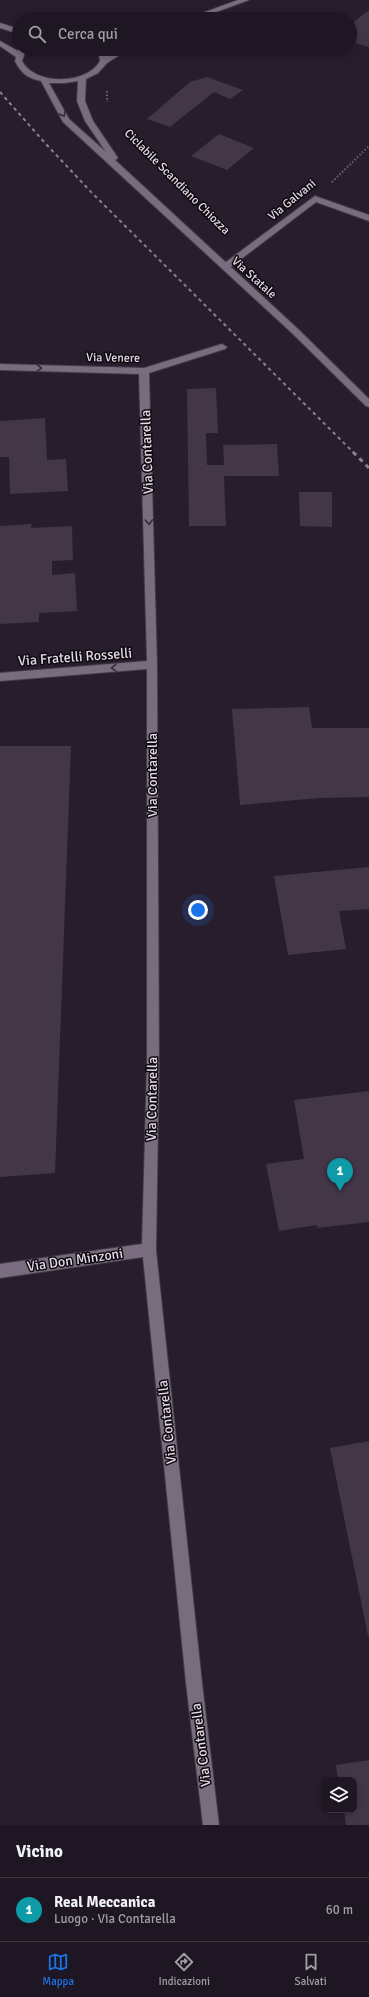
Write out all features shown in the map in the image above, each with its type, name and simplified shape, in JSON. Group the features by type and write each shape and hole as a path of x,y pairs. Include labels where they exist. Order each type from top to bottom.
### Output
{"street":[{"path":"210,12 245,0"},
{"path":"0,25 12,29"},
{"path":"0,43 12,48"},
{"path":"19,56 17,61 25,72 44,80 70,81 82,78 97,71 104,61 113,56"},
{"path":"103,56 104,61"},
{"name":"Via Statale","path":"82,78 81,101 89,121 122,170"},
{"name":"Via Statale","path":"44,80 66,120 296,332 369,404"},
{"path":"315,198 369,218"},
{"name":"Via Galvani","path":"225,267 315,198"},
{"name":"Via Venere","path":"0,367 144,371 222,347"},
{"name":"Via Contarella","path":"144,371 152,665 153,1063 149,1250 192,1667 211,1825"},
{"name":"Via Fratelli Rosselli","path":"0,677 152,665"},
{"name":"Via Don Minzoni","path":"0,1270 149,1250"}],"path":[{"path":"107,89 107,104"},
{"name":"Via Galvani","path":"315,198 369,146"}],"building":[{"path":"369,10 369,47 357,43 357,19"},
{"path":"207,77 243,90 230,99 214,92 170,127 147,119 190,82"},
{"path":"219,134 254,148 227,170 191,156"},
{"path":"216,388 218,433 206,433 207,465 224,465 223,445 277,444 279,476 224,476 226,526 189,526 187,389"},
{"path":"45,418 47,460 66,459 68,491 10,494 9,457 0,457 0,421"},
{"path":"299,492 332,492 332,527 300,526"},
{"path":"32,524 31,528 72,526 73,560 52,561 52,575 75,573 77,611 39,613 39,622 0,624 0,526"},
{"path":"309,707 312,728 369,728 369,797 319,798 240,805 232,709"},
{"path":"0,746 71,746 55,1173 0,1177"},
{"path":"369,867 369,909 339,911 346,949 288,955 274,876"},
{"path":"369,1091 369,1222 317,1228 317,1225 279,1231 266,1164 304,1159 294,1100"},
{"path":"369,1441 369,1636 368,1636 330,1448"},
{"path":"369,1760 369,1825 346,1825 344,1813 357,1813 357,1777 338,1777 336,1765"}],"railway":[{"path":"0,92 92,193 354,453"},
{"path":"354,453 369,468"}],"place":[{"name":"Real Meccanica","path":"340,1191"}]}
